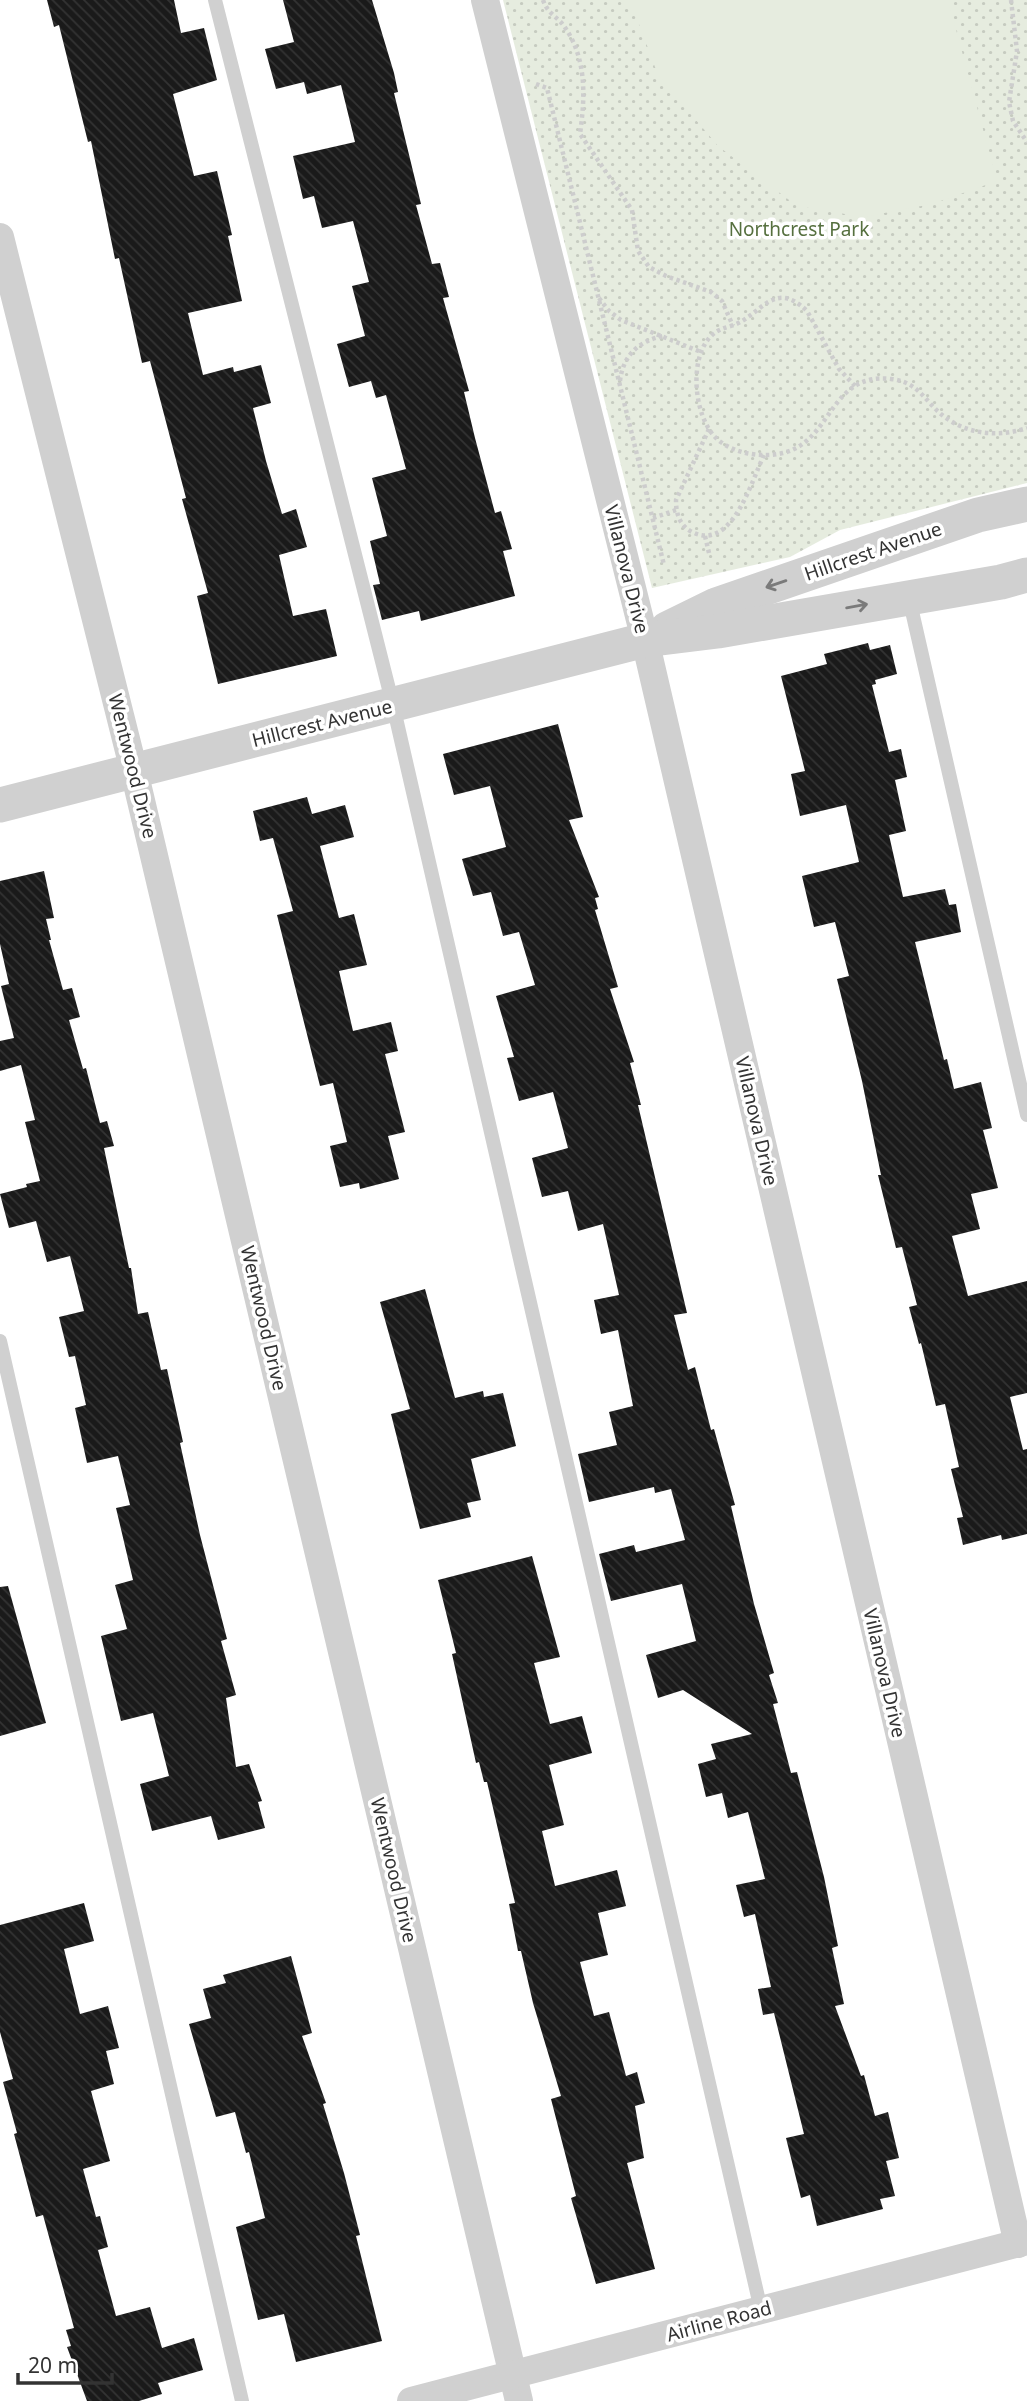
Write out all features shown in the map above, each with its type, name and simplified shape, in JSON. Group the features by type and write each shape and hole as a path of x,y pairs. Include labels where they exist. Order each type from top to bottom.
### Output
{"street":[{"name":"Villanova Drive","path":"485,0 645,640 1023,2242"},
{"name":"Wentwood Drive","path":"0,237 135,771 516,2388"},
{"name":"Hillcrest Avenue","path":"645,640 716,605 978,515 1027,504"},
{"name":"Hillcrest Avenue","path":"0,805 645,640 718,631 1001,582 1027,575"},
{"name":"Airline Road","path":"411,2401 516,2388 761,2310 1023,2242"}],"lane":[{"path":"215,0 393,705 761,2310"},
{"path":"909,597 1027,1115"},
{"path":"0,1341 242,2401"}],"path":[{"path":"543,0 554,18 565,26 581,60 585,97 580,134 632,211 638,251 649,267 711,292 722,301 733,326"},
{"path":"1011,0 1017,51 1009,102 1013,121 1027,142"},
{"path":"502,71 547,88 664,565"},
{"path":"597,295 609,311 621,320 701,352"},
{"path":"855,386 839,369 807,311 799,303 778,298 767,301 745,320 712,334 705,342 696,374 697,395 709,429 719,441 748,454 784,453 803,444 818,431 840,397 855,386 873,379 892,379 910,385 926,396 944,417 970,430 998,434 1027,428"},
{"path":"619,385 621,370 627,357 637,346 664,336"},
{"path":"709,429 679,490 676,510 679,520 686,528 705,536 716,535 725,530 732,522 764,455"},
{"path":"653,517 676,510"},
{"path":"705,536 709,553"}],"green space":[{"name":"Northcrest Park","path":"503,0 1027,0 1027,483 840,530 790,557 652,588"},
{"path":"630,0 948,0 997,181 932,204 863,217 797,206 718,146 658,75"}],"building":[{"path":"47,0 174,0 181,33 204,28 217,80 173,94 194,176 217,171 232,235 228,236 242,301 188,313 203,375 233,367 234,372 261,365 271,403 253,408 266,461 282,514 296,509 307,547 279,555 293,616 326,609 337,656 218,684 197,596 208,593 182,499 186,498 150,361 142,363 119,258 115,259 91,141 88,142 59,25 54,27"},
{"path":"283,0 372,0 394,73 398,92 394,93 421,204 416,205 432,264 440,263 449,297 443,298 469,391 464,392 475,438 495,513 501,511 512,549 503,551 515,596 421,621 419,611 382,620 373,585 380,584 370,541 387,536 372,478 406,469 386,395 376,398 371,381 349,387 337,344 365,336 352,286 369,282 353,221 322,228 314,196 303,199 293,156 355,142 341,85 307,94 304,82 276,89 265,49 294,42"},
{"path":"868,643 870,650 890,645 897,674 875,680 876,684 872,685 889,752 901,749 907,777 895,780 906,831 889,835 903,897 945,889 949,905 956,904 961,932 915,942 944,1060 947,1059 954,1089 981,1082 992,1128 983,1130 998,1188 971,1194 980,1229 952,1236 968,1296 1027,1281 1027,1393 1010,1397 1023,1450 1027,1449 1027,1534 1002,1540 1001,1535 963,1545 957,1518 963,1517 951,1469 959,1467 945,1404 936,1406 921,1343 919,1344 909,1307 917,1305 902,1247 896,1248 878,1175 881,1175 862,1081 837,979 849,976 835,922 814,927 802,876 859,862 846,805 800,816 791,774 805,771 781,676 827,664 824,654"},
{"path":"558,724 583,817 569,820 599,897 595,898 598,909 595,910 618,987 610,989 634,1062 630,1063 641,1105 638,1105 687,1313 674,1315 688,1370 695,1367 711,1430 714,1429 735,1505 731,1506 754,1604 774,1673 769,1675 778,1703 773,1704 791,1773 797,1772 824,1877 838,1946 832,1948 844,2004 835,2006 861,2076 864,2075 875,2116 888,2112 899,2158 886,2161 895,2196 880,2199 883,2209 817,2226 810,2195 801,2198 786,2138 804,2134 774,2013 763,2015 758,1989 771,1987 755,1914 744,1917 736,1885 765,1879 748,1812 728,1818 722,1793 706,1797 698,1764 716,1759 711,1744 752,1734 683,1690 658,1698 646,1655 696,1641 682,1584 611,1601 599,1554 634,1545 636,1552 685,1540 671,1489 655,1493 654,1487 589,1502 578,1454 617,1445 609,1412 633,1406 618,1330 601,1334 594,1300 619,1295 603,1224 578,1231 568,1191 542,1197 532,1158 568,1148 553,1092 519,1101 507,1058 514,1057 496,996 535,985 519,932 503,936 491,892 473,896 462,859 506,847 490,786 454,795 443,754"},
{"path":"307,797 312,814 345,805 354,837 320,846 339,918 354,914 367,965 339,971 353,1031 391,1022 398,1051 385,1054 405,1132 388,1136 399,1179 360,1189 359,1183 340,1187 330,1146 347,1142 333,1083 320,1086 277,915 293,911 273,838 260,841 253,811"},
{"path":"44,871 54,918 46,919 49,940 63,990 72,988 80,1017 69,1020 83,1069 86,1068 100,1123 107,1121 114,1146 104,1148 131,1268 138,1314 148,1312 161,1370 167,1369 200,1535 227,1639 221,1641 236,1695 226,1698 236,1767 249,1764 262,1801 258,1802 265,1828 218,1840 211,1816 152,1831 140,1784 169,1776 153,1713 121,1721 101,1636 127,1629 115,1585 133,1580 116,1508 130,1505 118,1456 87,1463 75,1408 86,1405 75,1356 69,1357 59,1317 84,1311 70,1256 47,1262 36,1221 9,1228 0,1194 40,1181 25,1122 35,1120 21,1065 0,1071 0,1041 14,1038 1,986 9,984 0,944 0,881"},
{"path":"425,1289 455,1398 483,1391 484,1397 503,1393 516,1446 471,1459 481,1500 467,1503 471,1517 420,1529 391,1414 410,1409 380,1302"},
{"path":"532,1556 560,1657 534,1663 550,1724 582,1716 592,1753 549,1765 564,1825 542,1831 555,1886 617,1870 626,1906 598,1913 608,1955 580,1962 594,2016 609,2012 626,2076 637,2072 645,2103 635,2106 644,2158 627,2163 655,2269 596,2284 571,2198 576,2196 551,2099 561,2096 533,2003 521,1951 518,1951 509,1904 515,1903 487,1782 484,1782 479,1762 476,1763 452,1654 456,1653 438,1580"},
{"path":"8,1586 46,1723 0,1736 0,1587"},
{"path":"84,1903 94,1941 64,1949 80,2014 108,2006 119,2048 106,2051 114,2084 91,2091 110,2161 83,2169 96,2217 100,2216 108,2247 98,2250 116,2316 150,2307 162,2348 194,2338 203,2370 158,2383 162,2394 139,2401 87,2401 67,2347 71,2346 66,2330 74,2328 43,2215 36,2217 3,2082 13,2079 0,2032 0,1925"},
{"path":"291,1956 312,2033 302,2036 326,2103 323,2104 360,2235 356,2236 382,2341 296,2362 284,2314 258,2320 236,2227 265,2218 249,2152 246,2153 235,2112 216,2117 189,2024 211,2018 203,1989 226,1983 223,1975"}]}
